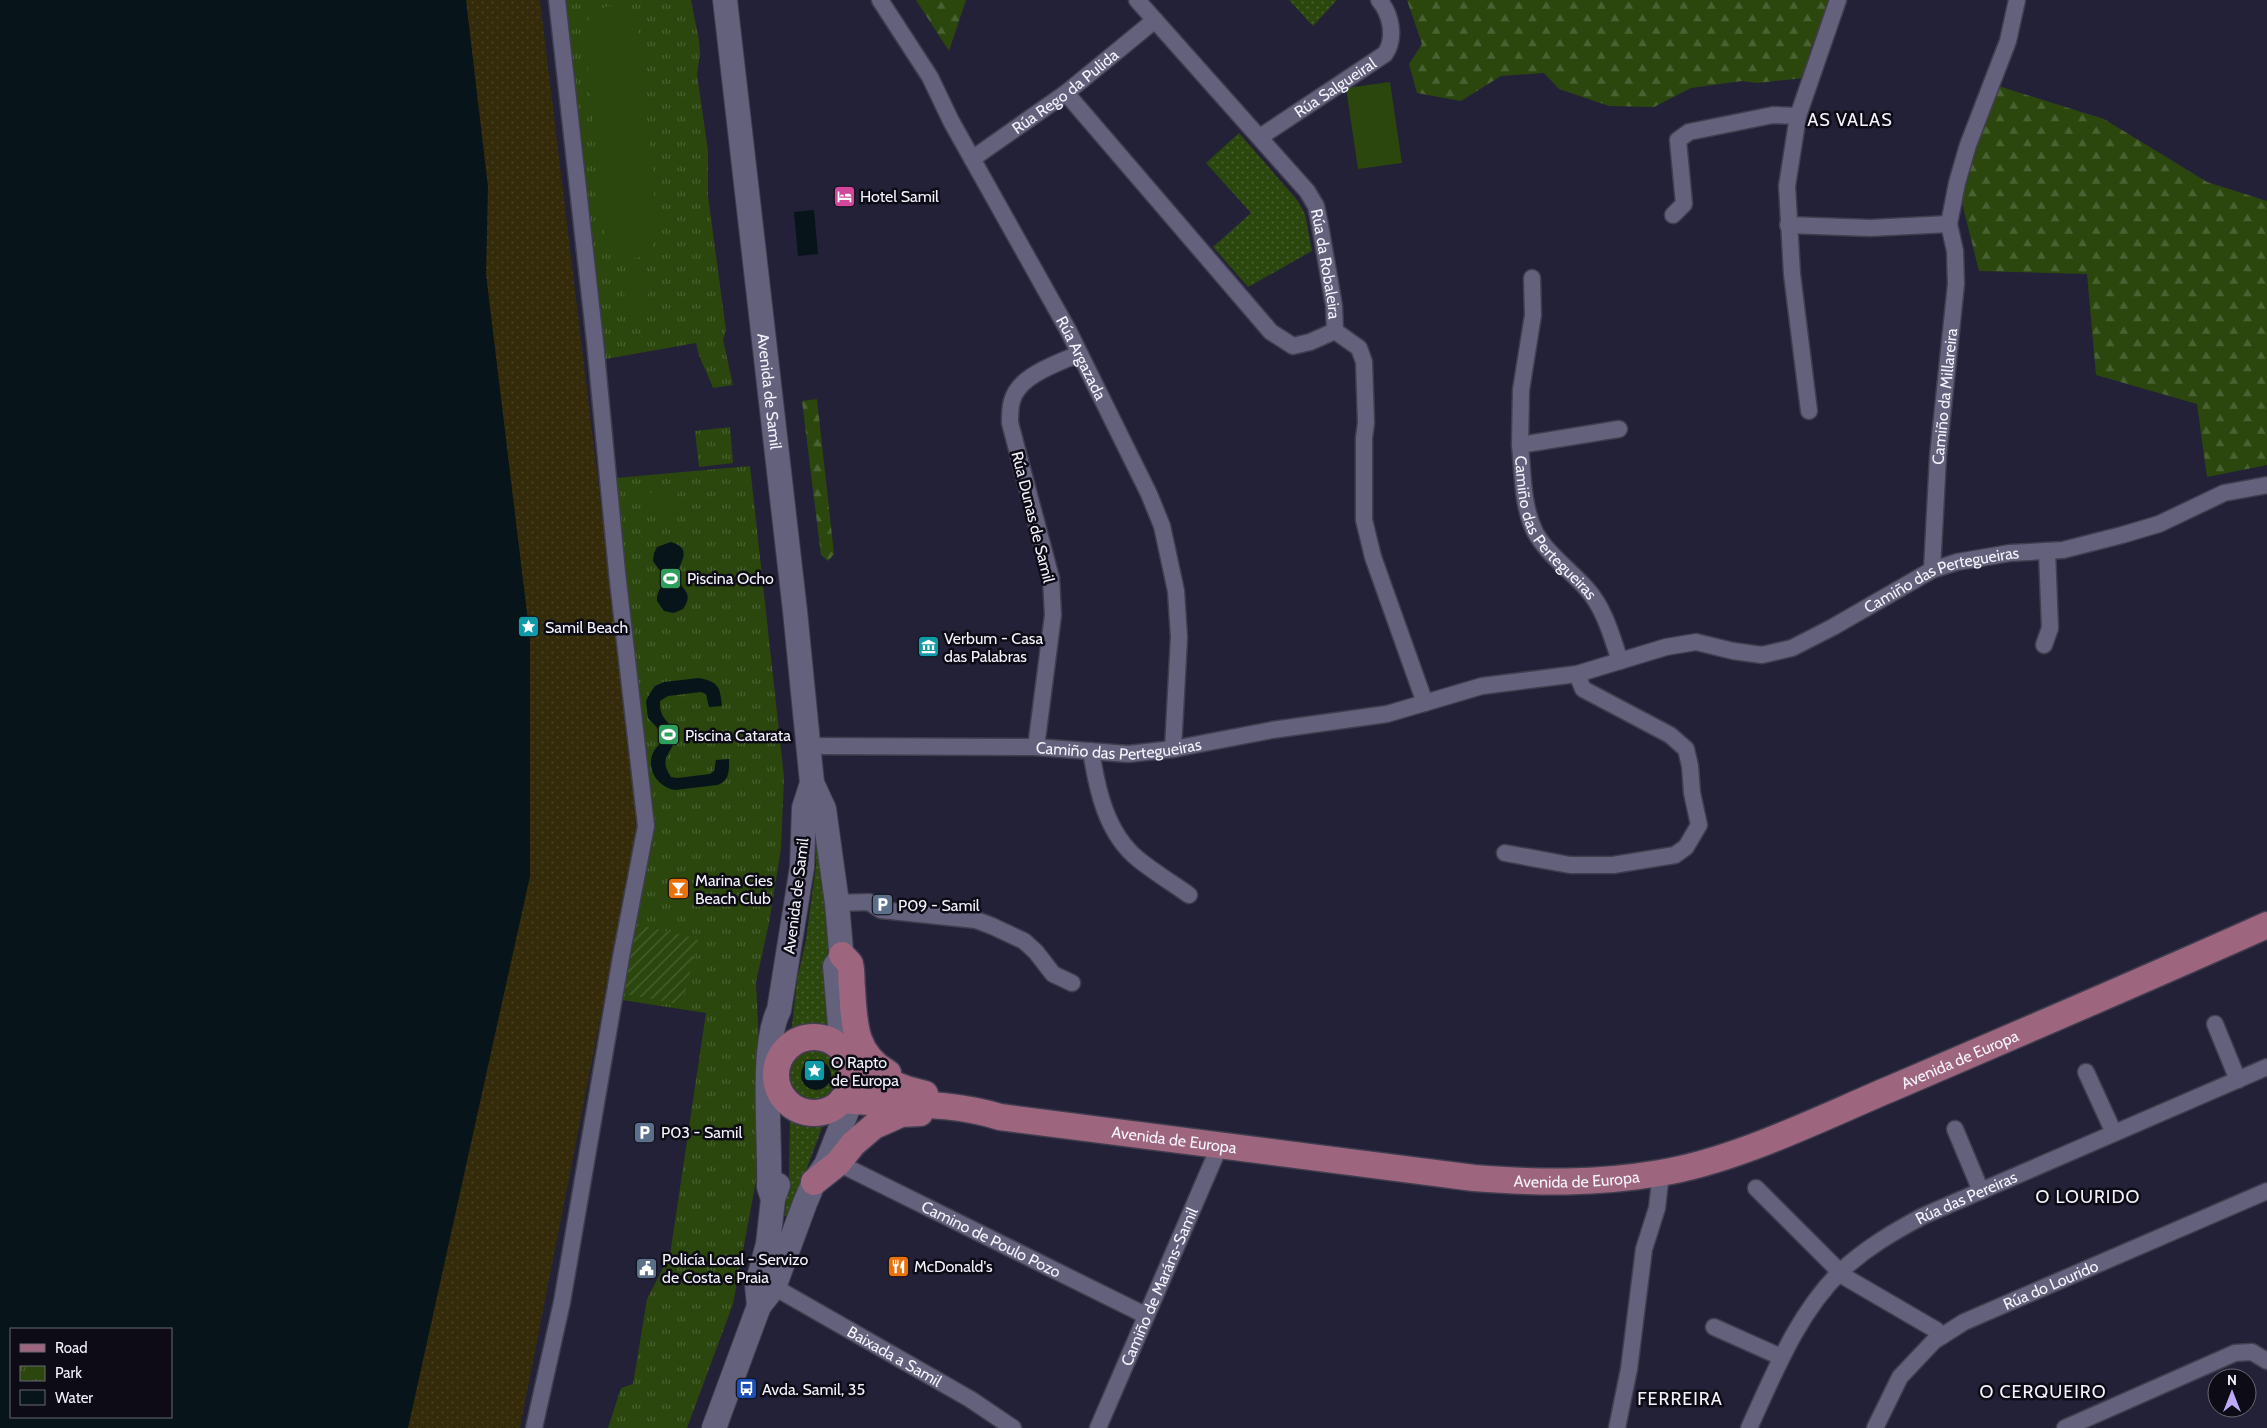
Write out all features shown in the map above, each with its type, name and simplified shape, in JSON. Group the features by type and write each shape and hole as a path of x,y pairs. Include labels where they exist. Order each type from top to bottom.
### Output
{"main road":[{"name":"Avenida de Europa","path":"843,1103 929,1104 977,1110 1001,1109 1471,1163 1536,1168 1612,1166 1698,1149 1778,1122 2170,952 2267,907"},
{"name":"Avenida de Europa","path":"850,1059 905,1089 968,1100 1001,1109 1220,1145 1474,1178 1539,1183 1590,1182 1661,1173 1737,1152 2006,1040 2267,925"},
{"path":"842,955 850,964 852,1009 857,1032 866,1056 875,1066 914,1083 977,1093 1001,1109"},
{"path":"810,1037 827,1039 850,1059 852,1078 843,1103 819,1112 802,1110 787,1101 778,1087 776,1071 781,1056 793,1043 810,1037"},
{"path":"814,1182 838,1163 853,1144 874,1126 901,1114 932,1112 977,1117 1001,1109"}],"street":[{"path":"534,1428 562,1302 621,957 646,826 617,572 594,333 557,0"},
{"name":"Avenida de Samil","path":"725,0 812,783 824,809 837,903 850,1059"},
{"name":"Rúa Argazada","path":"880,0 930,77 972,159 1079,354 1149,494 1162,526 1176,591 1178,615 1178,656 1173,749"},
{"name":"Rúa da Robaleira","path":"1066,93 1271,332 1293,346 1310,342 1335,331 1334,306 1316,206 1307,191 1137,0"},
{"name":"Rúa Salgueiral","path":"1260,137 1385,54 1391,40 1388,14 1378,0"},
{"path":"1809,411 1788,225 1787,186 1798,116 1838,0"},
{"name":"Camiño da Millareira","path":"1932,570 1938,456 1956,284 1955,251 1949,224 1957,183 1968,145 2008,41 2017,0"},
{"name":"Rúa Rego da Pulida","path":"972,159 1066,93 1156,20"},
{"path":"1673,215 1684,204 1678,140 1689,132 1773,115 1798,116"},
{"path":"1788,225 1870,228 1949,224"},
{"name":"Camiño das Pertegueiras","path":"1532,278 1533,315 1520,390 1520,445 1527,509 1535,532 1554,557 1588,589 1611,634 1620,661"},
{"path":"1335,331 1359,348 1364,362 1366,424 1364,520 1373,557 1425,703"},
{"name":"Rúa Dunas de Samil","path":"1036,747 1053,600 1051,578 1010,423 1010,405 1018,388 1038,373 1079,354"},
{"name":"Camiño das Pertegueiras","path":"1520,445 1619,430"},
{"name":"Camiño das Pertegueiras","path":"808,746 1036,747 1128,754 1173,749 1272,730 1388,714 1482,686 1577,674 1666,647 1696,642 1732,651 1762,655 1792,648 1932,570 1957,562 2001,555 2063,550 2159,524 2224,493 2267,485"},
{"path":"2044,645 2050,628 2047,551"},
{"path":"1505,853 1570,865 1613,865 1675,856 1686,847 1698,825 1686,749 1670,735 1583,689 1577,674"},
{"path":"1091,751 1100,799 1106,814 1125,846 1137,858 1189,895"},
{"name":"Avenida de Samil","path":"773,1199 769,1187 768,1067 773,1022 779,1010 802,867 804,808 812,783"},
{"path":"837,903 868,902 881,910 976,920 1024,942 1036,952 1053,974 1072,982"},
{"name":"Avenida de Samil","path":"779,1010 783,1023 781,1056"},
{"path":"2215,1024 2238,1080"},
{"name":"Rúa das Pereiras","path":"1749,1428 1781,1357 1804,1318 1840,1272 1870,1247 1896,1230 1981,1191 2267,1067"},
{"path":"2086,1072 2114,1133"},
{"name":"Avenida de Samil","path":"759,1306 757,1285 768,1244 773,1199 778,1187 778,1087"},
{"name":"Avenida de Samil","path":"714,1428 759,1306 774,1287 814,1182 826,1166 843,1103"},
{"path":"1955,1129 1981,1191"},
{"name":"Camiño de Maráns-Samil","path":"1098,1428 1220,1145"},
{"name":"Camino de Poulo Pozo","path":"838,1163 1145,1316"},
{"path":"1617,1428 1629,1369 1644,1249 1657,1208 1661,1173"},
{"path":"1756,1188 1840,1272 1936,1330 1942,1336"},
{"name":"Rúa do Lourido","path":"1875,1428 1900,1377 1928,1347 1964,1322 2267,1191"},
{"name":"Baixada a Samil","path":"774,1287 970,1399 1013,1428"},
{"path":"1714,1327 1781,1357"},
{"path":"2065,1428 2235,1353 2252,1352 2267,1361"}],"green space":[{"path":"566,0 691,0 699,41 700,53 697,74 708,151 708,196 726,330 723,340 733,385 713,388 696,343 606,359"},
{"path":"916,0 966,0 949,51"},
{"path":"1289,0 1337,0 1313,26"},
{"path":"1407,0 1832,0 1811,48 1804,78 1757,83 1742,81 1691,88 1654,107 1609,106 1559,89 1544,73 1501,76 1461,101 1417,93 1409,64 1422,44"},
{"path":"609,6 626,12 638,26 658,234 647,252 633,258 618,254 605,237 584,31 587,21 592,15"},
{"path":"1390,82 1402,163 1358,169 1346,88"},
{"path":"1992,84 2104,119 2207,182 2267,201 2267,465 2207,477 2197,404 2096,375 2087,274 1979,271 1957,183"},
{"path":"1239,133 1298,201 1305,214 1312,251 1248,287 1213,247 1251,213 1206,163"},
{"path":"646,274 650,315 626,317 623,277"},
{"path":"817,399 834,554 828,561 821,555 802,401"},
{"path":"730,427 733,463 699,467 695,431"},
{"path":"750,466 784,777 781,848 769,923 756,982 760,1067 756,1102 756,1181 733,1304 687,1428 608,1428 621,1388 633,1384 647,1299 670,1255 706,1013 622,1000 654,830 616,478"},
{"path":"677,489 680,512 649,515 646,493"},
{"path":"813,793 822,864 836,1033 816,1027 791,1035 797,980 806,940 816,865"},
{"path":"633,923 698,939 682,1005 621,993"},
{"path":"811,1048 821,1048 835,1055 842,1069 842,1079 835,1093 821,1100 811,1100 801,1096 794,1089 790,1079 790,1069 794,1059 801,1052"},
{"path":"790,1113 807,1120 825,1120 789,1216 784,1216 789,1178"}],"sand":[{"name":"Samil Beach","path":"357,0 540,0 639,821 520,1428 302,1428"}],"water":[{"path":"0,0 466,0 488,187 486,274 530,638 530,876 408,1428 0,1428"},
{"path":"814,210 818,254 798,256 794,212"},
{"name":"Piscina Ocho","path":"671,542 678,545 684,553 678,577 688,599 683,609 674,613 664,611 657,601 664,576 653,561 657,547"},
{"name":"Piscina Catarata","path":"699,678 711,681 717,686 722,706 709,707 706,694 701,692 668,696 660,701 662,713 672,727 676,737 667,757 667,771 671,777 677,778 710,774 714,771 716,760 729,759 728,775 724,781 717,785 675,790 663,785 652,771 651,759 656,748 663,740 663,734 648,718 646,701 655,686 664,682"},
{"path":"816,1060 827,1064 831,1075 827,1086 816,1090 805,1086 801,1075 805,1064"}],"place":[{"name":"Hotel Samil","path":"844,196"},
{"name":"Piscina Ocho","path":"671,578"},
{"name":"Samil Beach","path":"529,627"},
{"name":"Verbum - Casa das Palabras","path":"928,647"},
{"name":"Piscina Catarata","path":"669,735"},
{"name":"Marina Cies Beach Club","path":"679,889"},
{"name":"P09 - Samil","path":"882,905"},
{"name":"O Rapto de Europa","path":"815,1071"},
{"name":"P03 - Samil","path":"645,1132"},
{"name":"McDonald's","path":"898,1266"},
{"name":"Policía Local - Servizo de Costa e Praia","path":"646,1268"},
{"name":"Avda. Samil, 35","path":"746,1389"}],"district":[{"name":"AS VALAS","path":"1850,120"},
{"name":"O LOURIDO","path":"2088,1197"},
{"name":"O CERQUEIRO","path":"2043,1392"},
{"name":"FERREIRA","path":"1680,1399"}]}
